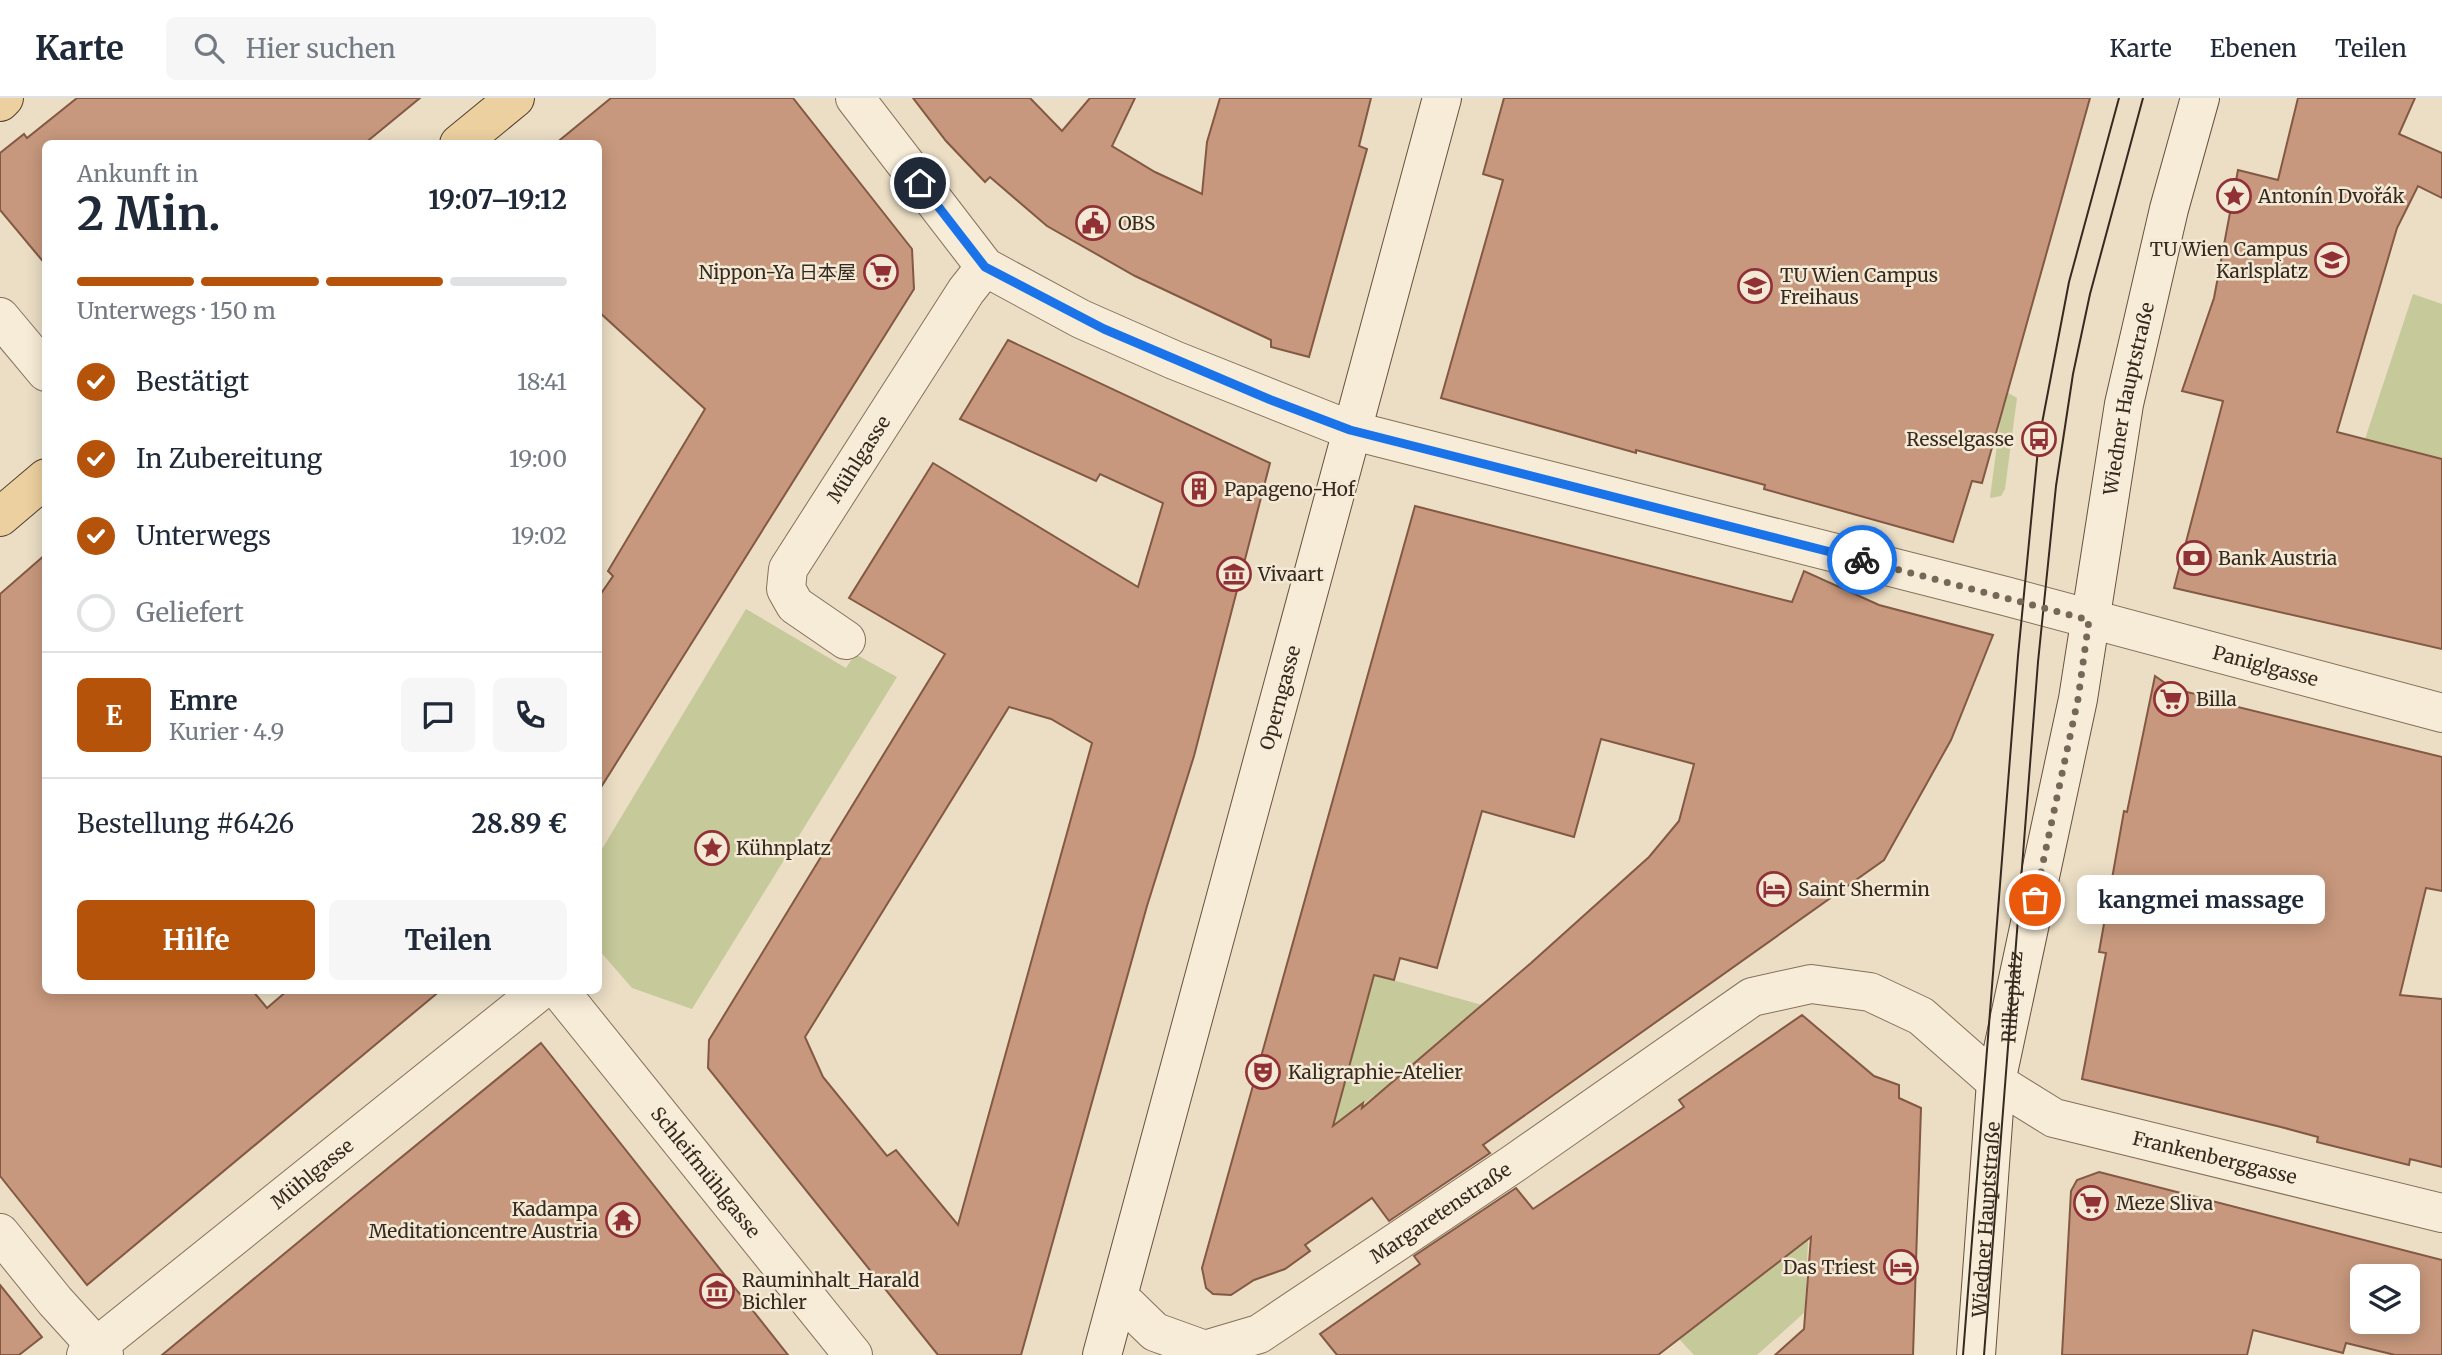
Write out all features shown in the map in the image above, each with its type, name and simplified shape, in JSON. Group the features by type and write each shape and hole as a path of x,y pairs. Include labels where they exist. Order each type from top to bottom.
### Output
{"main road":[{"path":"0,102 5,98"},
{"path":"464,140 515,98"},
{"path":"0,517 42,481"}],"street":[{"path":"855,98 985,267"},
{"name":"Operngasse","path":"1119,1297 1350,430 1442,98"},
{"name":"Wiedner Hauptstraße","path":"2089,620 2124,404 2169,209 2200,98"},
{"name":"Paniglgasse","path":"985,267 1104,329 1271,400 1350,430 2442,713"},
{"name":"Mühlgasse","path":"846,640 795,605 786,589 788,569 966,291 985,267"},
{"path":"0,317 42,367"},
{"name":"Rilkeplatz","path":"1996,1082 2078,699 2089,620"},
{"name":"Margaretenstraße","path":"1119,1297 1155,1332 1205,1350 1259,1334 1513,1164 1752,997 1811,984 1870,992 1921,1016 1996,1082"},
{"name":"Mühlgasse","path":"96,1352 536,994"},
{"name":"Schleifmühlgasse","path":"562,994 853,1355"},
{"name":"Wiedner Hauptstraße","path":"1976,1355 1996,1082"},
{"name":"Frankenberggasse","path":"1996,1082 2054,1118 2442,1213"},
{"path":"0,1233 96,1352"},
{"path":"1102,1355 1119,1297"}],"green space":[{"path":"2413,294 2442,304 2442,459 2365,439"},
{"path":"2008,393 2017,398 2005,489 2001,496 1990,498 2001,414"},
{"name":"Kühnplatz","path":"746,609 846,668 855,654 897,677 692,1009 632,988 602,953 602,849"},
{"path":"1364,972 1482,1005 1398,1078 1325,1133 1336,1074 1349,1067 1362,1018"},
{"path":"1808,1240 1805,1312 1757,1355 1694,1355 1679,1339"}],"building":[{"path":"77,98 420,98 369,140 42,140 42,260 0,210 0,153 24,134 27,138"},
{"path":"611,98 793,98 912,249 914,289 602,786 602,592 613,576 608,571 705,409 602,315 602,140 560,140"},
{"path":"913,98 1030,98 1062,131 1090,98 1135,98 1112,146 1155,172 1202,194 1207,142 1220,98 1371,98 1359,146 1367,149 1309,357 1271,347 1271,340 1135,276 1047,226 990,177 985,182 946,141"},
{"name":"TU Wien Campus Freihaus","path":"1504,98 2090,98 1982,483 1972,481 1953,542 1764,489 1765,485 1636,450 1636,453 1441,398 1503,180 1483,174"},
{"path":"2298,98 2415,98 2399,134 2442,153 2442,198 2418,186 2397,228 2337,432 2442,459 2442,649 2174,588 2223,401 2182,391 2214,298 2238,170 2278,180"},
{"path":"1008,340 1270,463 1194,756 1147,906 1021,1355 938,1355 708,1068 709,1040 945,654 849,598 933,463 1138,587 1163,503 1100,474 1096,481 960,419","holes":["1009,707 1051,719 1092,743 958,1225 896,1150 887,1156 823,1077 805,1037"]},
{"path":"1415,506 1792,602 1804,571 1879,605 1993,635 1951,740 1884,860 1483,1145 1490,1153 1389,1221 1372,1198 1305,1245 1310,1251 1285,1269 1254,1280 1231,1295 1213,1294 1206,1288 1202,1268","holes":["1601,739 1694,764 1679,821 1649,857 1531,963 1362,1108 1363,1103 1333,1126 1374,975 1394,980 1400,958 1437,968 1482,811 1574,837"]},
{"path":"42,557 42,994 255,994 267,1008 283,994 436,994 87,1285 0,1176 0,594"},
{"path":"2155,676 2174,689 2204,696 2205,699 2442,757 2442,891 2426,888 2400,995 2442,999 2442,1167 2410,1159 2409,1165 2317,1142 2318,1137 2281,1127 2082,1079 2106,953 2099,952 2124,811 2127,812"},
{"path":"1802,1015 1874,1076 1899,1085 1899,1098 1921,1108 1913,1355 1775,1355 1804,1329 1811,1237 1658,1355 1337,1355 1320,1334 1420,1264 1414,1256 1516,1188 1533,1209 1684,1107 1679,1100"},
{"path":"541,1043 788,1355 162,1355 354,1196"},
{"path":"2099,1172 2442,1260 2442,1355 2395,1355 2346,1343 2343,1353 2253,1330 2247,1355 2062,1355 2071,1191 2077,1180"},
{"path":"0,1285 42,1337 19,1355 0,1355"}],"tram line":[{"path":"1963,1355 2018,656 2039,439 2069,282 2119,98"},
{"path":"1984,1355 2038,662 2056,486 2073,374 2090,294 2143,98"}],"way so far":[{"path":"1862,560 2089,620 2078,699 2035,900"}],"place":[{"name":"Antonín Dvořák","path":"2234,196"},
{"name":"OBS","path":"1093,223"},
{"name":"TU Wien Campus Karlsplatz","path":"2332,260"},
{"name":"Nippon-Ya 日本屋","path":"881,272"},
{"name":"TU Wien Campus Freihaus","path":"1755,286"},
{"name":"Resselgasse","path":"2039,439"},
{"name":"Papageno-Hof","path":"1199,489"},
{"name":"Bank Austria","path":"2194,558"},
{"name":"Vivaart","path":"1234,574"},
{"name":"Billa","path":"2171,699"},
{"name":"Kühnplatz","path":"712,848"},
{"name":"Saint Shermin","path":"1774,889"},
{"name":"kangmei massage","path":"2035,900"},
{"name":"Kaligraphie-Atelier","path":"1263,1072"},
{"name":"Meze Sliva","path":"2091,1203"},
{"name":"Kadampa Meditationcentre Austria","path":"623,1220"},
{"name":"Das Triest","path":"1901,1267"},
{"name":"Rauminhalt_Harald Bichler","path":"717,1291"}],"route":[{"path":"920,183 985,267 1081,319 1271,400 1350,430 1862,560"}]}
